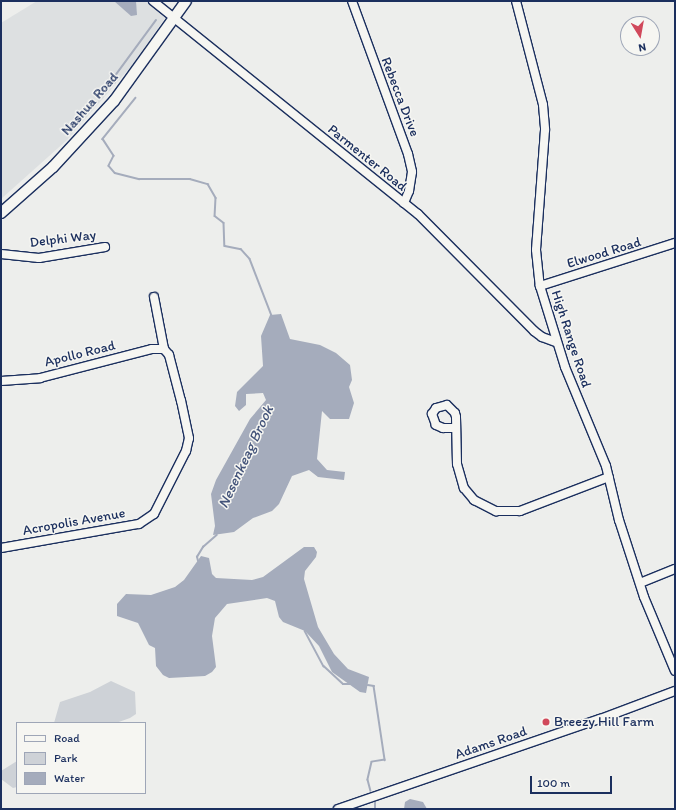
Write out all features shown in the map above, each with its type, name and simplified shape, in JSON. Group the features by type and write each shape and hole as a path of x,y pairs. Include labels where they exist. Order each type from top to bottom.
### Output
{"main road":[{"name":"Nashua Road","path":"1,213 53,167 93,125 133,77 186,1"}],"street":[{"name":"Parmenter Road","path":"154,1 206,46 404,203 437,231 538,335 556,342"},
{"name":"Rebecca Drive","path":"352,1 408,154 412,172 409,191 404,203"},
{"name":"High Range Road","path":"516,1 543,105 544,130 536,250 540,286 556,342 609,477 619,520 640,583 658,634 675,671"},
{"name":"Elwood Road","path":"540,286 675,243"},
{"name":"Delphi Way","path":"1,254 39,258 105,247"},
{"path":"154,297 164,349"},
{"name":"Apollo Road","path":"1,381 40,378 152,349 164,349"},
{"name":"Acropolis Avenue","path":"1,548 132,525 150,518 162,504 186,451 189,438 169,355 164,349"},
{"path":"456,428 458,472 464,488 474,500 496,511 520,511 609,477"},
{"path":"640,583 675,569"},
{"name":"Adams Road","path":"338,809 600,719 675,691"}],"shaded area":[{"path":"37,1 145,1 165,18 133,64 67,140 1,199 1,23"}],"green space":[{"path":"111,681 135,692 136,714 119,722 54,722 60,702 90,692"},
{"path":"16,762 16,787 13,788 1,779 1,771"}],"water":[{"path":"114,1 136,1 137,15 131,16"},
{"path":"281,314 290,339 320,345 336,353 350,365 352,380 349,387 354,403 349,419 330,419 322,411 317,459 327,470 345,472 344,480 318,477 309,470 292,476 279,504 272,511 253,518 234,532 213,535 215,526 211,494 216,480 250,419 266,400 263,393 246,394 246,405 239,411 235,406 237,392 263,366 261,336 270,315"},
{"path":"304,547 314,547 317,552 316,557 305,571 304,579 318,627 334,654 348,669 369,677 366,693 360,692 332,672 319,646 305,631 283,622 279,617 275,601 267,598 227,604 215,618 212,636 216,667 212,672 205,676 169,678 163,675 156,666 155,648 149,645 138,623 117,616 117,604 126,594 151,595 175,587 184,580 201,556 209,558 212,574 216,578 252,580 263,577"},
{"path":"410,799 423,802 427,809 404,809 405,802"}],"waterway":[{"name":"Nesenkeag Brook","path":"115,83 112,80 156,20"},
{"name":"Nesenkeag Brook","path":"136,98 103,139 114,156 109,166 115,173 139,179 190,179 208,184 216,198 215,216 224,223 225,246 241,249 250,259 272,316"},
{"name":"Nesenkeag Brook","path":"198,561 197,557 203,547 217,535"},
{"name":"Nesenkeag Brook","path":"305,631 324,666 343,684 350,684"},
{"name":"Nesenkeag Brook","path":"368,685 374,686 385,760 372,762 368,780 371,791"},
{"name":"Nesenkeag Brook","path":"375,803 375,809"}],"place":[{"name":"Breezy Hill Farm","path":"546,722"}]}
